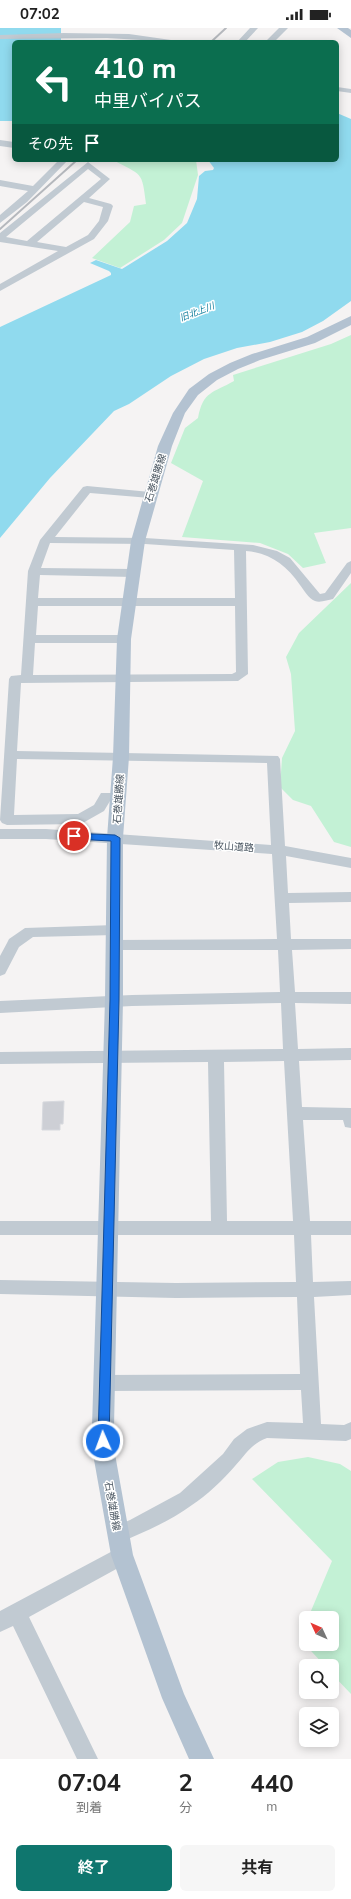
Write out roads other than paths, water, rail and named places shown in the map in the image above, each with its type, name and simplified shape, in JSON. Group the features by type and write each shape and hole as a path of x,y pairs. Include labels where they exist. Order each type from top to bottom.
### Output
{"main road":[{"path":"342,28 351,35"},
{"name":"石巻雄勝線","path":"202,1759 174,1698 122,1555 104,1454 103,1427 106,1290 114,1000 115,838 121,757 124,639 138,542 150,496 174,424 184,403 193,392 234,366 256,357 311,340 351,320"}],"street":[{"path":"82,36 84,31 89,28"},
{"path":"98,28 95,32 137,34 140,28"},
{"path":"242,40 254,28"},
{"path":"271,40 284,28"},
{"path":"142,37 149,31"},
{"path":"0,38 82,36 142,37 159,40"},
{"path":"339,89 351,92"},
{"path":"0,143 12,145"},
{"path":"0,220 62,162"},
{"path":"0,239 88,165 106,179 29,244"},
{"path":"0,183 35,188"},
{"path":"0,288 91,237 104,221 108,206 83,199"},
{"path":"0,210 10,211"},
{"path":"0,239 67,250"},
{"path":"28,678 34,571 46,540 87,489 150,496"},
{"path":"46,540 138,542 240,547 269,552 291,565 313,594 318,598 329,596 351,564"},
{"path":"119,796 106,796 99,808 81,819 7,820 12,755 15,679 239,677 242,674 240,547"},
{"path":"34,571 133,572"},
{"path":"32,602 241,602"},
{"path":"30,639 124,639"},
{"path":"12,755 272,759 302,1228 308,1382 312,1432"},
{"name":"牧山道路","path":"0,834 46,834 279,850 351,863"},
{"path":"282,898 351,897"},
{"path":"0,970 14,943 30,932 284,945 351,944"},
{"path":"0,1007 114,1000 288,997 351,998"},
{"path":"0,1058 216,1057 351,1054"},
{"path":"216,1057 219,1229"},
{"path":"294,1113 351,1114 351,1122"},
{"path":"0,1228 351,1228"},
{"path":"0,1287 106,1290 305,1290 351,1288"},
{"path":"104,1383 308,1382"},
{"path":"118,1534 136,1527 186,1499 229,1460 240,1445 253,1435 267,1430 346,1433 351,1430"},
{"path":"88,1759 8,1618 122,1555"}],"water":[{"path":"0,28 61,28 61,40 12,40 12,121 0,121"},
{"name":"旧北上川","path":"339,114 351,119 351,301 323,321 302,332 270,342 237,348 204,359 171,376 129,404 114,411 50,478 0,538 0,327 111,275 109,271 90,263 96,260 122,269 167,241 187,223 197,199 199,176 205,171 213,170 214,168 210,162 339,162"}],"railway":[{"path":"213,40 226,28"},
{"path":"0,229 75,162"}]}
